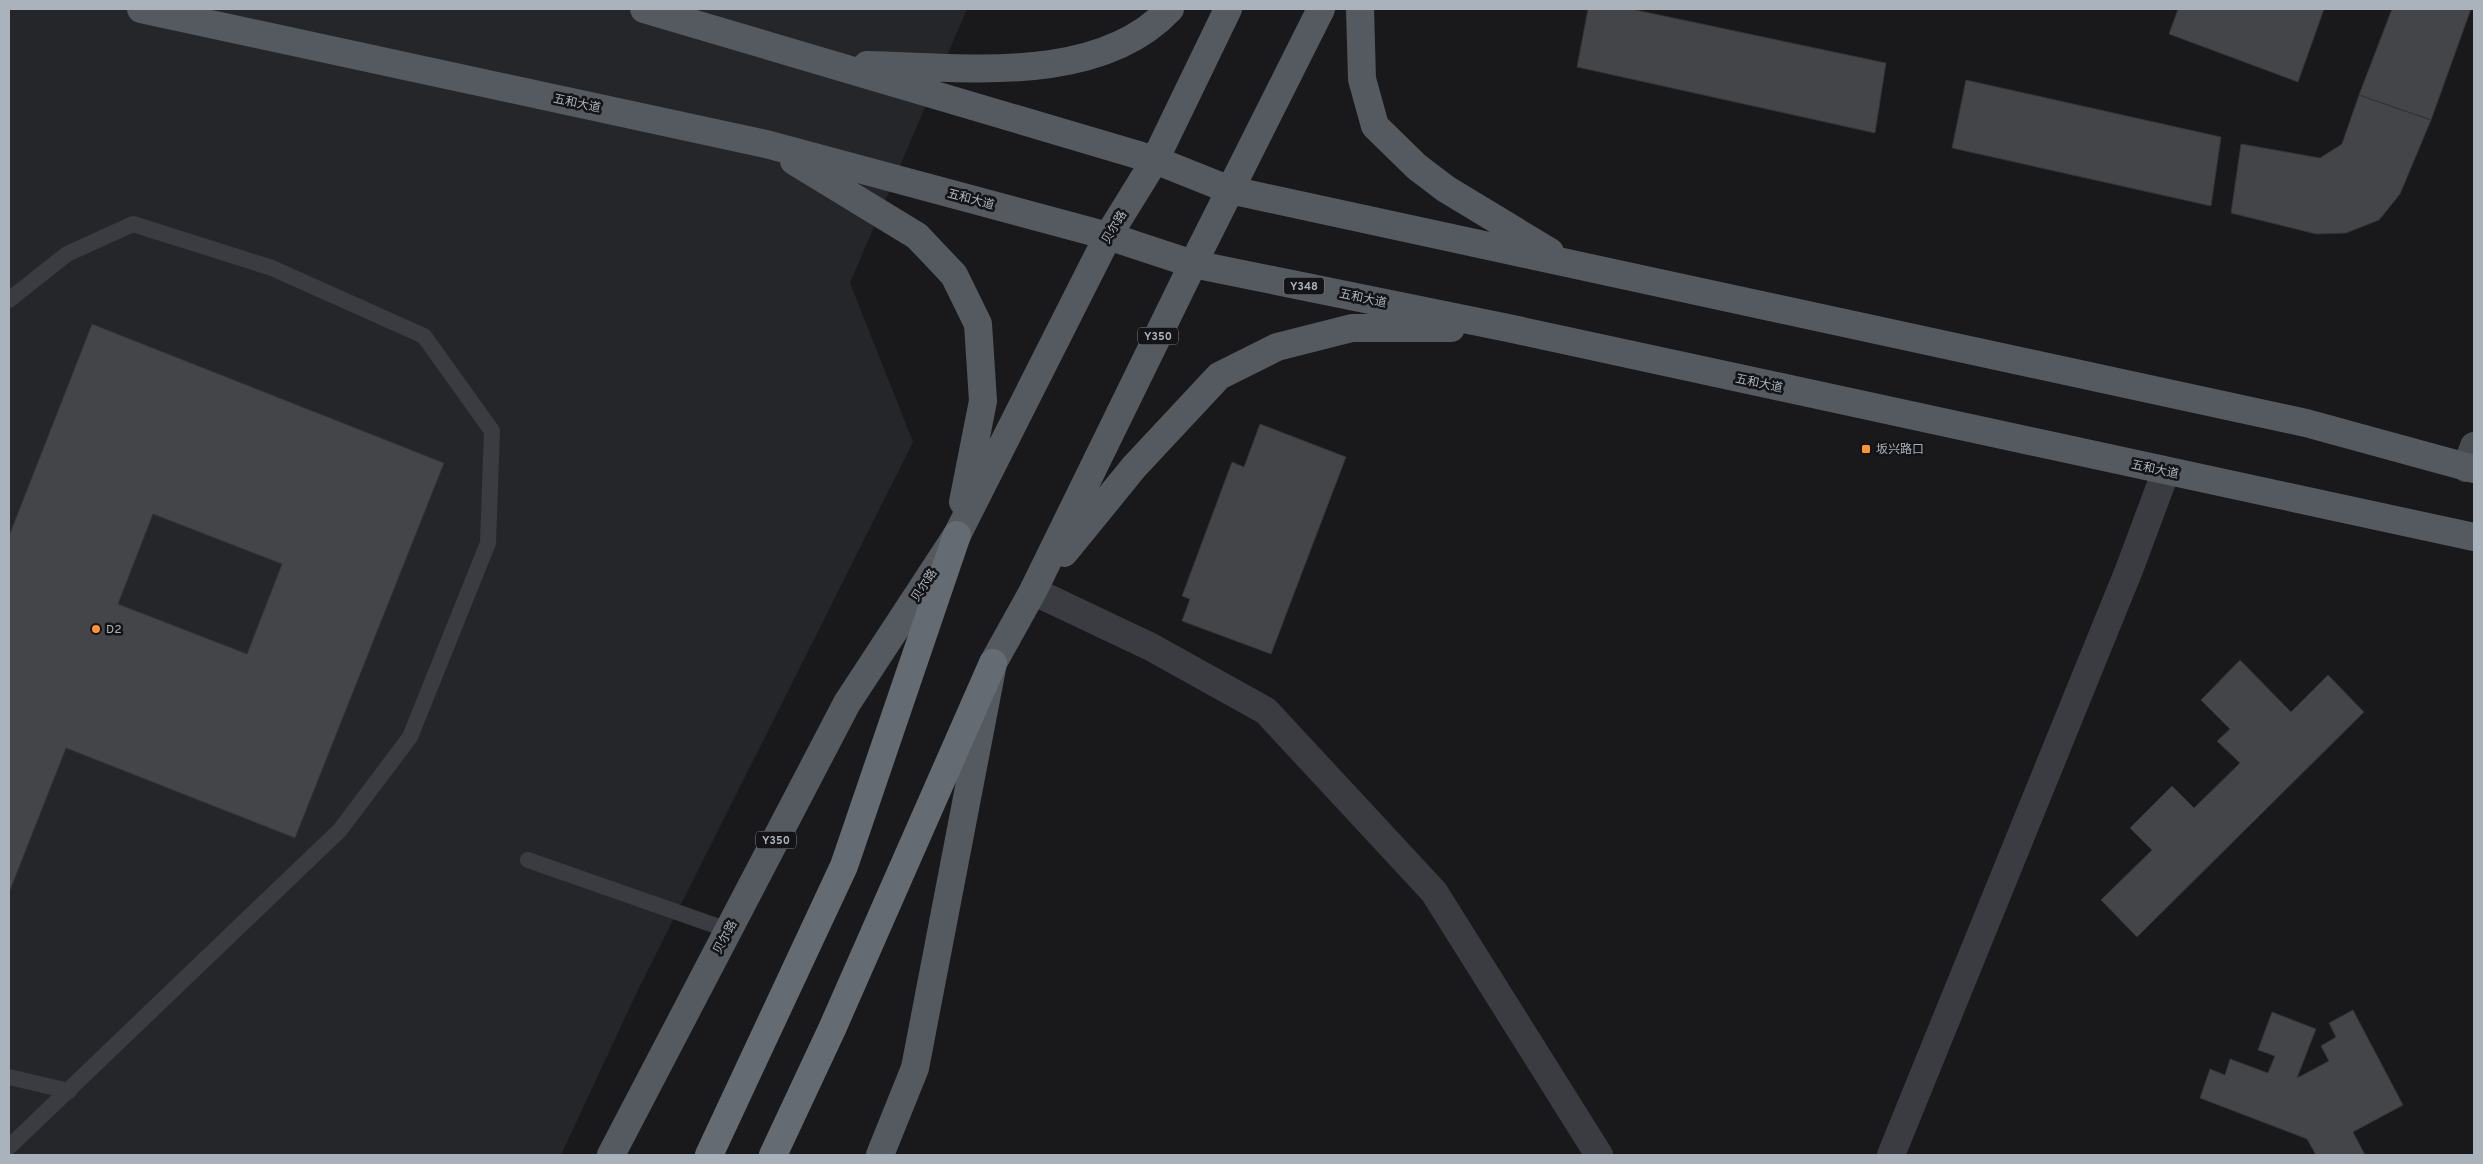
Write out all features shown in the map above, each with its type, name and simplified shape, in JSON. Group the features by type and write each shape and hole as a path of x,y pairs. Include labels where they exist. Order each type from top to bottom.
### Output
{"highway":[{"path":"709,1155 844,866 957,535"},
{"path":"774,1155 836,1020 993,663"}],"main road":[{"name":"五和大道","path":"141,9 766,144 1108,236 1193,264 1508,328 2474,537"},
{"path":"644,9 1155,160 1230,190 2306,423 2472,461"},
{"path":"830,64 985,68 1050,66 1118,46 1162,17 1170,9"},
{"name":"贝尔路","path":"611,1155 847,703 957,535 1108,236 1155,160 1228,9"},
{"name":"Y350","path":"880,1155 915,1068 993,663 1033,591 1193,264 1321,9"},
{"path":"1360,9 1362,79 1375,126 1417,167 1446,189 1568,263"},
{"path":"766,144 917,236 954,275 978,324 983,401 957,535"},
{"path":"1033,591 1134,467 1219,376 1277,346 1352,328 1508,328"}],"street":[{"path":"1891,1155 2126,580 2166,471"},
{"path":"1033,591 1151,647 1266,711 1434,892 1599,1155"}],"lane":[{"path":"9,300 67,254 133,224 272,268 424,336 492,431 488,543 410,737 340,830 9,1147"},
{"path":"528,860 728,930"},
{"path":"9,1077 69,1091"}],"shaded area":[{"path":"9,9 967,9 850,283 913,442 636,994 561,1155 9,1155"}],"building":[{"path":"1588,9 1631,9 1886,63 1875,133 1577,67"},
{"path":"2178,9 2324,9 2298,82 2169,34"},
{"path":"2392,9 2471,9 2431,120 2359,95"},
{"path":"1966,80 2221,137 2211,206 1952,148"},
{"path":"2359,95 2431,120 2400,194 2379,220 2346,233 2316,234 2231,213 2241,144 2320,158 2342,144"},
{"name":"D2","path":"92,324 444,463 295,838 66,748 9,893 9,536","holes":["153,514 282,564 247,654 118,604"]},
{"path":"1260,424 1346,457 1271,654 1182,621 1190,599 1182,596 1232,462 1244,467"},
{"path":"2240,660 2291,712 2328,675 2364,712 2137,937 2101,900 2152,850 2130,828 2172,786 2194,808 2240,763 2217,741 2230,729 2201,700"},
{"path":"2353,1010 2403,1105 2353,1132 2365,1155 2316,1155 2307,1139 2200,1098 2210,1069 2225,1075 2230,1059 2268,1073 2275,1056 2258,1050 2272,1012 2316,1029 2297,1078 2329,1061 2321,1046 2336,1037 2329,1023"}],"place":[{"name":"坂兴路口","path":"1866,449"},
{"name":"D2","path":"96,629"}]}
